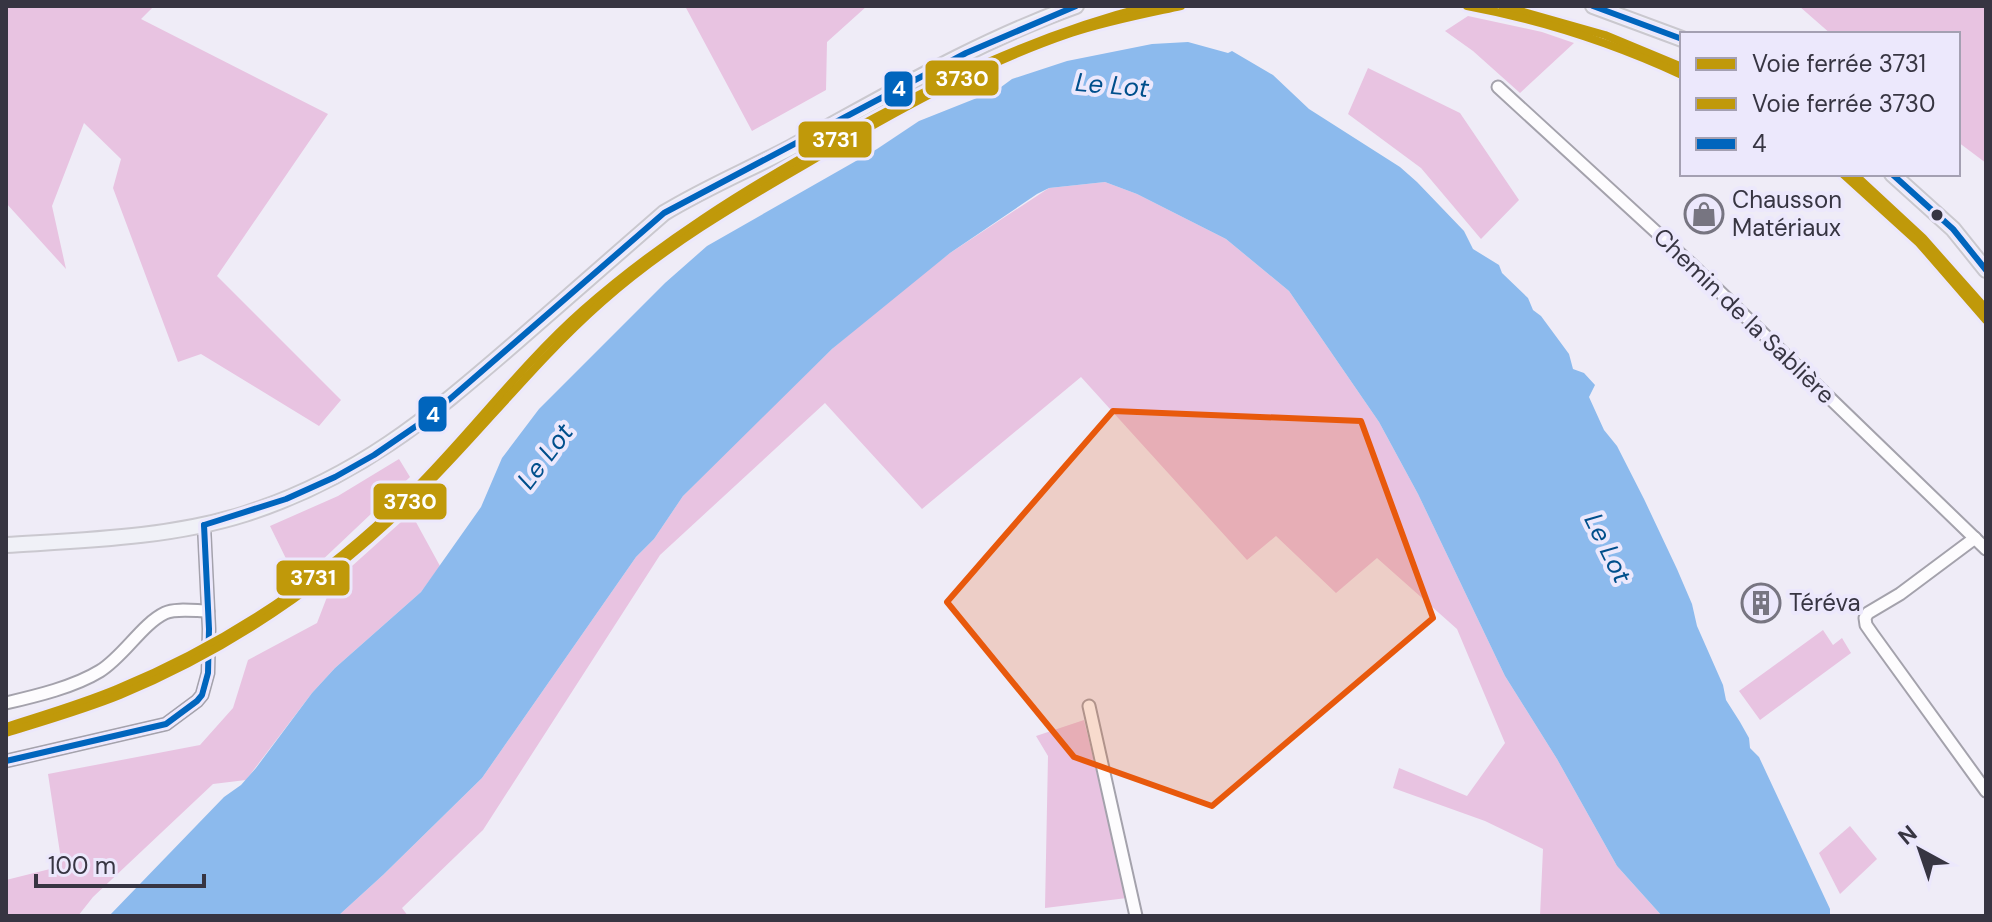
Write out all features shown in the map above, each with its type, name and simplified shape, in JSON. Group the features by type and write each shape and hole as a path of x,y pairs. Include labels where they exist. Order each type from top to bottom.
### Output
{"main road":[{"path":"6,545 147,534 204,525 286,499 335,477 428,418 664,213 697,192 786,150 971,49 1022,25 1076,6"},
{"path":"1593,6 1680,38"},
{"path":"1894,176 1953,229 1986,270"}],"street":[{"name":"Chemin de la Sablière","path":"1498,87 1697,269 1986,549"},
{"path":"6,761 166,724 197,701 202,695 208,673 204,525"},
{"path":"1975,538 1865,618 1873,635 1986,791"},
{"path":"6,703 74,683 99,672 124,653 147,627 166,612 208,611"},
{"path":"1089,706 1136,916"}],"highlighted area":[{"path":"1113,411 1361,421 1433,618 1212,806 1074,757 947,602"}],"shaded area":[{"path":"6,6 154,6 141,19 328,114 217,276 341,400 319,426 201,354 178,362 113,188 121,159 84,123 52,206 66,269 6,203"},
{"path":"685,6 867,6 827,42 826,90 752,131"},
{"path":"1799,6 1986,6 1986,163 1960,144 1960,32 1829,32"},
{"path":"1468,16 1542,32 1574,43 1520,93 1473,51 1445,31"},
{"path":"1368,68 1460,113 1519,200 1481,239 1421,168 1348,114"},
{"path":"1105,182 1137,194 1226,239 1289,291 1379,422 1418,494 1505,676 1557,759 1617,866 1662,916 1540,916 1543,849 1485,821 1393,788 1399,768 1467,796 1505,743 1457,629 1377,558 1336,593 1276,536 1247,560 1081,377 922,509 825,403 660,555 483,830 402,908 408,916 338,916 482,778 636,557 654,539 683,496 832,349 950,253 1049,188"},
{"path":"399,459 410,477 298,583 270,526 338,496"},
{"path":"411,513 440,566 421,592 335,668 312,693 246,780 213,784 93,897 78,916 6,916 6,880 62,866 48,774 200,745 233,708 248,660 317,623 332,584"},
{"path":"1823,630 1833,645 1842,638 1851,653 1760,720 1739,691"},
{"path":"1084,720 1127,898 1045,908 1048,756 1036,736"},
{"path":"1850,826 1877,859 1840,894 1819,853"}],"water":[{"name":"Le Lot","path":"1188,42 1228,53 1232,51 1273,75 1309,109 1400,167 1464,231 1473,249 1499,265 1502,273 1528,298 1533,310 1569,354 1573,369 1584,373 1595,385 1589,397 1604,430 1617,446 1677,569 1692,604 1697,626 1723,685 1726,700 1749,738 1750,748 1759,757 1830,909 1830,916 1662,916 1617,866 1557,759 1505,676 1418,494 1379,422 1289,291 1226,239 1137,194 1105,182 1049,188 1037,194 950,253 832,349 683,496 654,539 636,557 482,778 338,916 109,916 224,797 241,785 335,668 421,592 481,507 502,458 539,409 665,283 707,246 877,149 919,121 997,90 1012,79 1067,61 1152,44"}],"rail line":[{"name":"3731","path":"6,727 90,700 158,671 237,629 311,579 413,491 539,353 583,310 672,240 736,198 834,140 949,80 1067,31 1150,6"},
{"name":"3730","path":"6,733 92,706 161,677 240,634 314,584 416,496 554,348 602,302 650,263 727,211 838,145 968,75 1085,29 1181,6"},
{"name":"3730","path":"1467,6 1577,34 1680,74"},
{"name":"3731","path":"1502,6 1605,35 1680,66"},
{"name":"3730","path":"1845,176 1919,243 1986,320"},
{"name":"3731","path":"1856,176 1923,238 1986,309"}],"transit line":[{"name":"4","path":"204,525 286,499 374,455 428,418 664,213 966,53 1076,6"},
{"name":"4","path":"1593,6 1680,38"},
{"name":"4","path":"1894,176 1953,229 1986,270"},
{"name":"4","path":"6,761 166,724 197,701 202,695 208,673 204,525"}],"place":[{"name":"Chausson Matériaux","path":"1704,214"},
{"name":"Téréva","path":"1761,603"}]}
